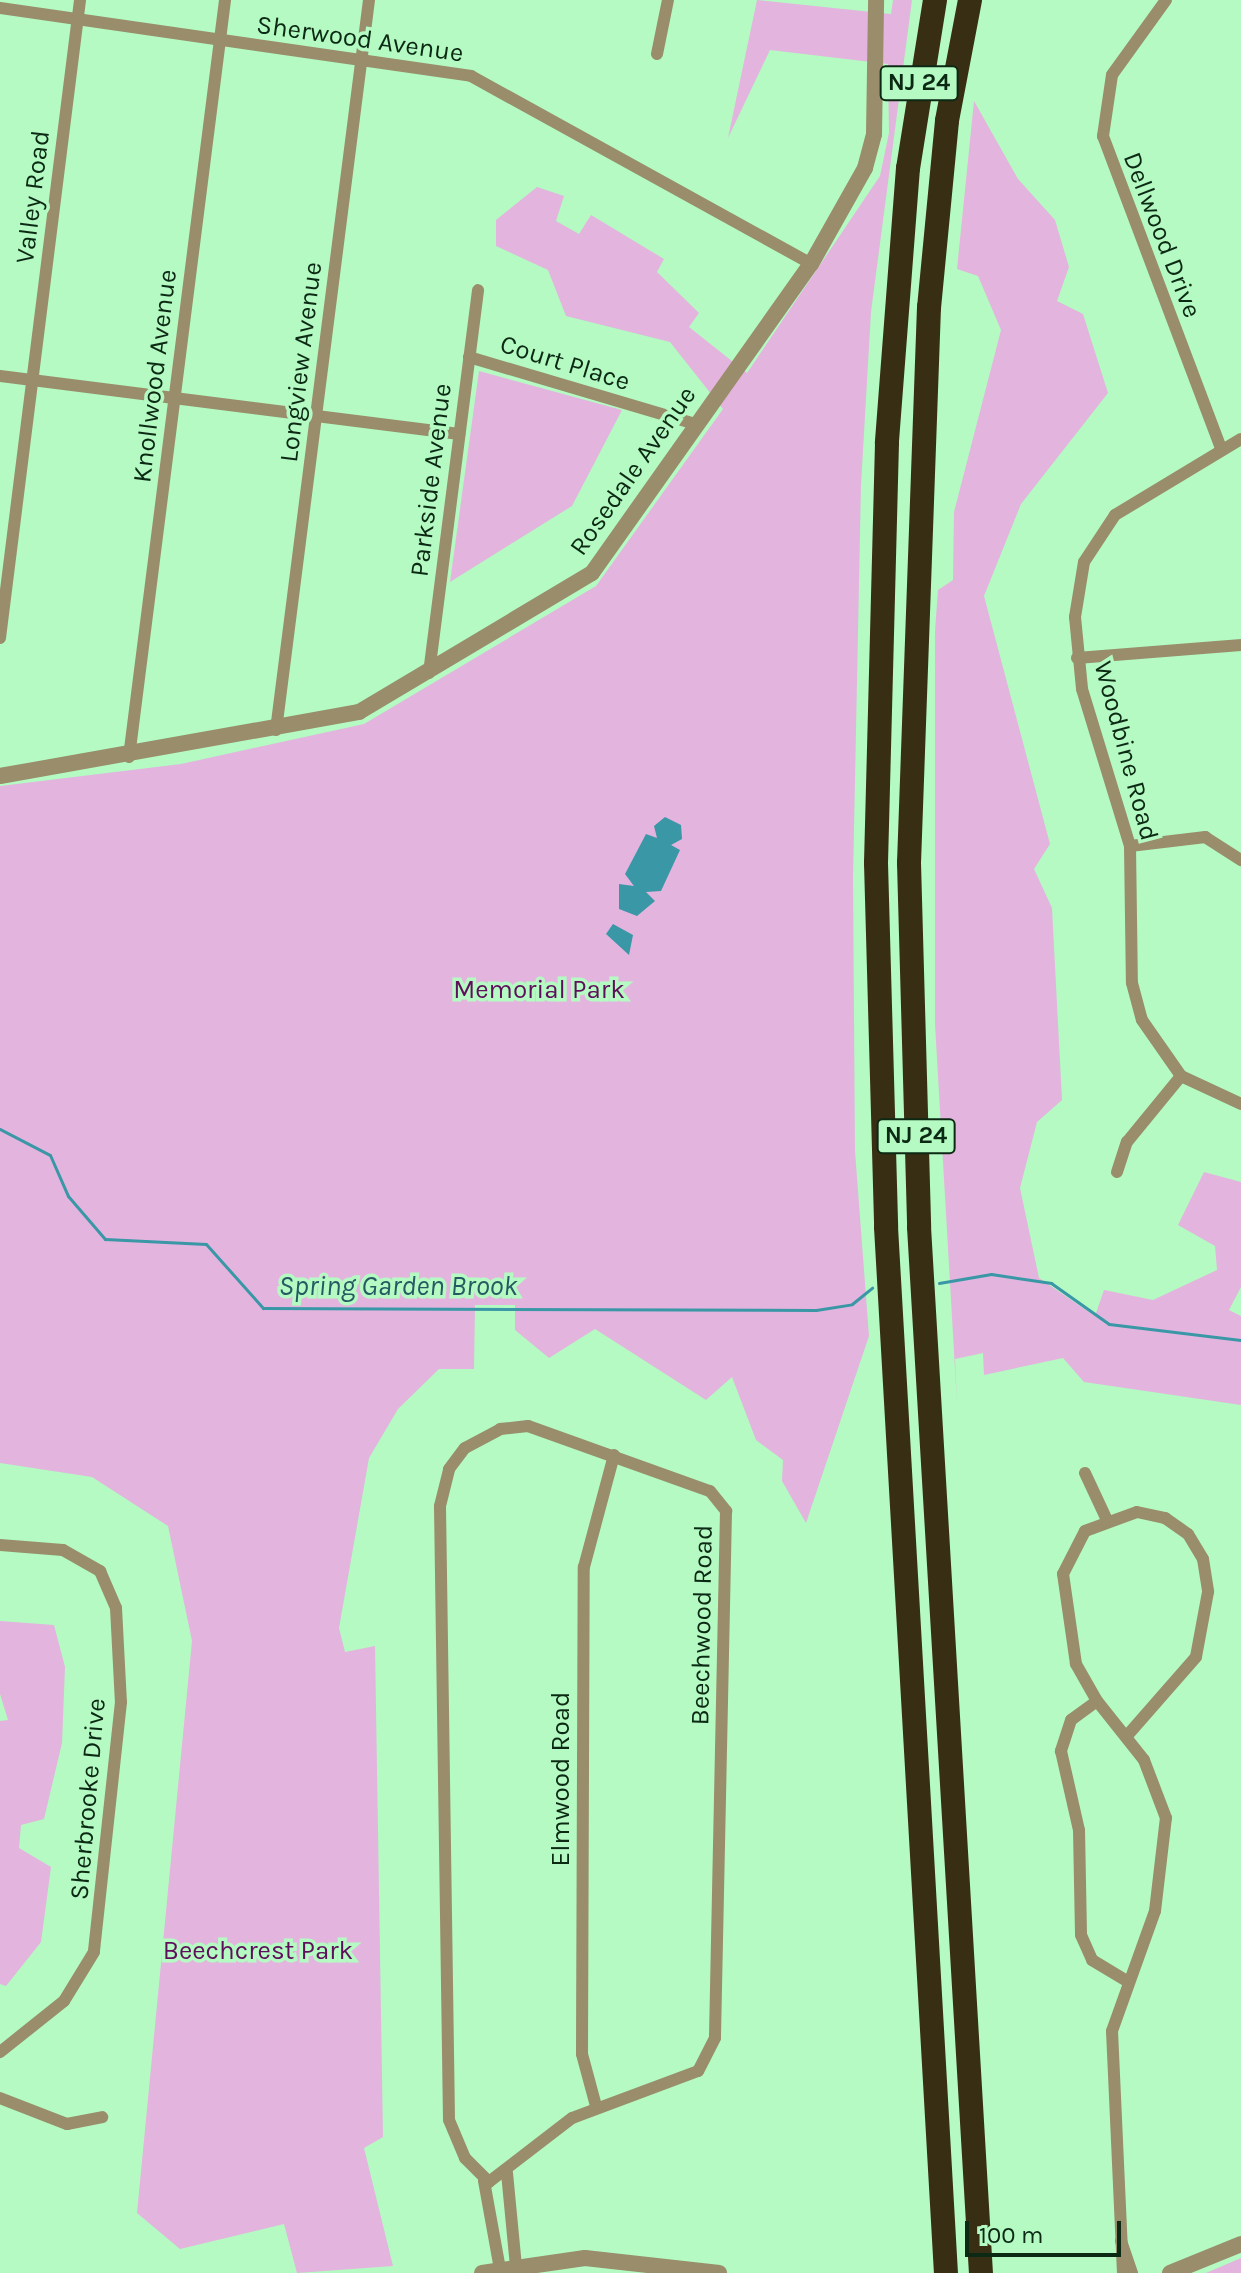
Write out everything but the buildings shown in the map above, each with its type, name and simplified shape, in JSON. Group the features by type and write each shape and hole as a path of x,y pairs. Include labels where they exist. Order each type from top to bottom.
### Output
{"highway":[{"name":"NJ 24","path":"935,0 908,168 888,427 876,863 886,1227 946,2273"},
{"name":"NJ 24","path":"970,0 947,121 929,307 909,863 919,1227 981,2273"}],"street":[{"name":"Valley Road","path":"0,638 80,0"},
{"name":"Knollwood Avenue","path":"129,757 225,0"},
{"name":"Longview Avenue","path":"276,730 369,0"},
{"path":"657,54 668,0"},
{"name":"Rosedale Avenue","path":"0,776 129,757 359,712 428,676 592,573 811,264 871,150 876,0"},
{"name":"Dellwood Drive","path":"1166,0 1112,75 1103,136 1221,449"},
{"name":"Sherwood Avenue","path":"0,8 78,23 362,60 489,83 554,128 647,168 811,264"},
{"name":"Parkside Avenue","path":"428,676 478,290"},
{"name":"Court Place","path":"469,357 695,424"},
{"path":"0,376 459,434"},
{"name":"Woodbine Road","path":"1241,439 1131,500 1104,529 1080,578 1077,658 1130,846 1136,1001 1149,1035 1181,1076 1241,1104"},
{"path":"1077,658 1241,645"},
{"path":"1130,846 1205,837 1241,860"},
{"path":"1117,1172 1127,1142 1181,1076"},
{"name":"Beechwood Road","path":"484,2181 507,2173 555,2130 596,2106 690,2076 706,2062 715,2038 728,1521 710,1491 542,1429 500,1429 457,1457 440,1496 449,2120 484,2181 508,2267"},
{"name":"Elmwood Road","path":"596,2106 582,2054 584,1567 614,1455"},
{"path":"1085,1473 1106,1518"},
{"path":"1123,2273 1112,2052 1125,1980 1155,1911 1166,1835 1154,1779 1097,1701 1071,1646 1063,1574 1076,1542 1106,1518 1137,1512 1165,1518 1196,1544 1207,1573 1196,1657 1126,1737"},
{"name":"Sherbrooke Drive","path":"0,1545 77,1554 107,1581 116,1608 121,1714 94,1952 64,2001 0,2052"},
{"path":"1097,1701 1071,1720 1061,1757 1079,1830 1081,1935 1092,1960 1125,1980"},
{"path":"0,2098 67,2124 102,2117"},
{"path":"507,2173 508,2267"},
{"path":"1121,2241 1132,2273"},
{"path":"1170,2273 1241,2244"},
{"path":"482,2273 585,2258 719,2273"}],"green space":[{"name":"Memorial Park","path":"757,0 891,14 893,0 912,0 871,312 861,485 853,878 855,1151 869,1336 806,1523 782,1481 783,1460 756,1440 732,1377 706,1400 595,1329 549,1358 515,1330 515,1305 475,1305 474,1369 439,1369 398,1409 369,1458 339,1628 345,1652 375,1646 383,2137 364,2148 393,2266 297,2273 284,2224 180,2249 137,2213 192,1641 168,1526 92,1477 0,1463 0,786 181,764 364,724 596,586 723,409 670,342 566,316 548,270 496,246 496,220 537,187 564,196 556,221 579,234 591,215 664,259 657,272 699,313 689,327 747,373 880,176 889,133 888,64 770,50 728,138"},
{"path":"974,101 1018,179 1055,220 1069,267 1057,301 1083,314 1108,393 1021,504 984,596 1050,844 1034,869 1052,908 1062,1100 1037,1122 1020,1188 1039,1278 1095,1316 1104,1290 1153,1300 1217,1270 1215,1246 1178,1225 1204,1172 1241,1182 1241,1287 1229,1310 1241,1316 1241,1405 1084,1382 1063,1358 984,1375 983,1353 955,1359 957,1403 935,1024 935,631 938,590 953,580 954,512 1001,330 978,276 957,269"},
{"path":"479,371 622,410 572,506 450,582"},
{"path":"0,1621 54,1625 65,1667 62,1743 44,1819 21,1825 19,1848 51,1867 41,1942 6,1986 0,1984 0,1721 8,1720 0,1694"},
{"path":"1241,2258 1241,2273 1206,2273"}],"water":[{"path":"665,817 681,825 682,839 671,845 680,850 661,891 646,892 655,901 637,916 619,909 619,884 634,886 625,874 646,834 657,838 654,826"},
{"path":"613,924 633,935 629,955 606,934"}],"waterway":[{"name":"Spring Garden Brook","path":"0,1129 50,1155 68,1196 105,1239 206,1244 263,1308 816,1310 852,1304 872,1288"},
{"name":"Spring Garden Brook","path":"939,1283 991,1274 1051,1283 1109,1324 1241,1340"}],"park label":[{"name":"Beechcrest Park","path":"258,1951"}]}
